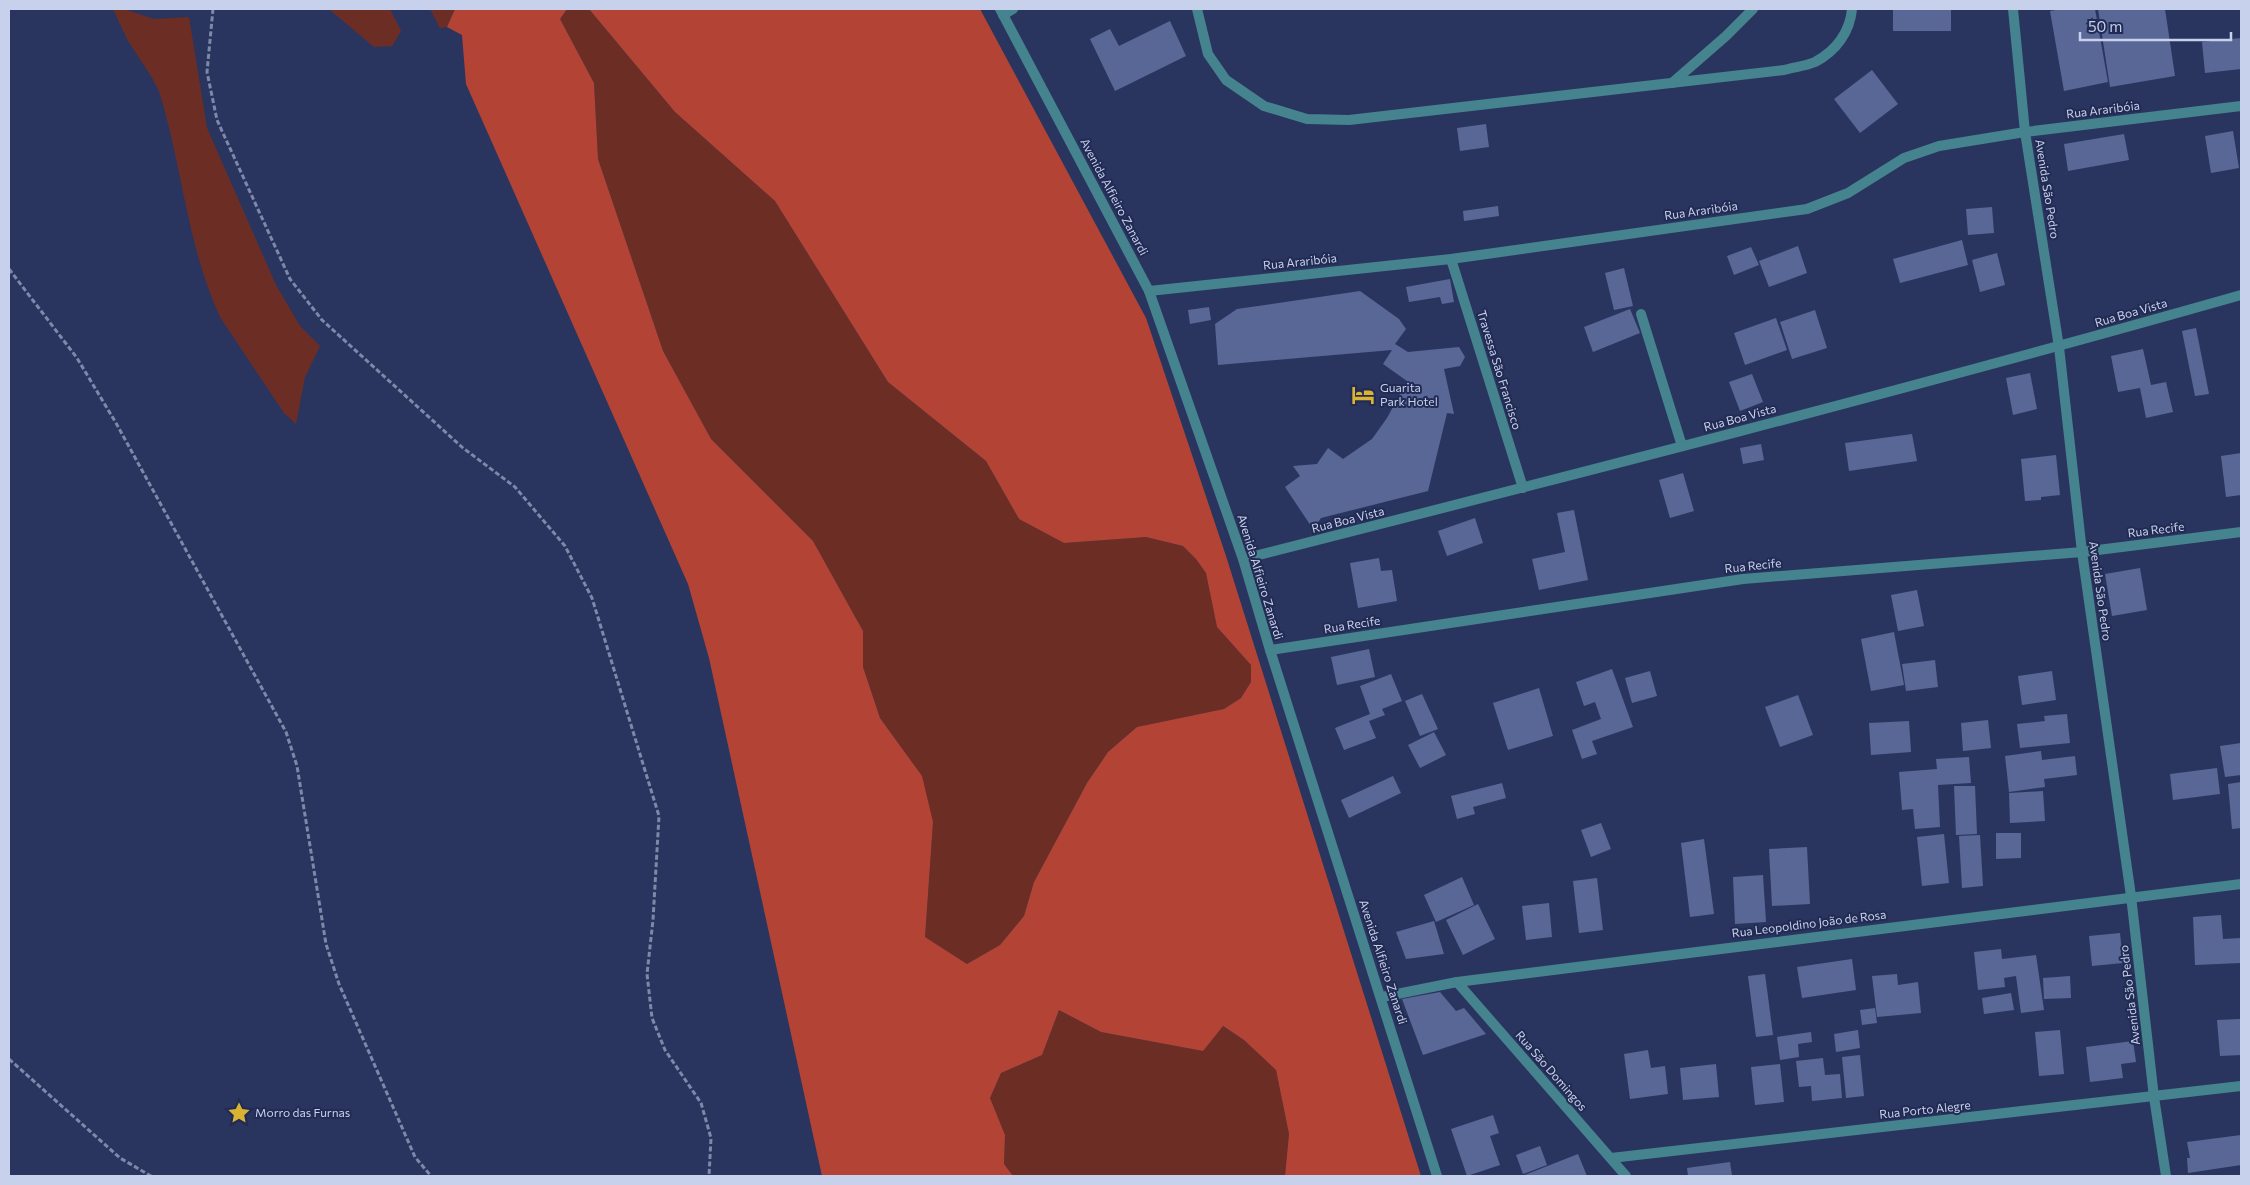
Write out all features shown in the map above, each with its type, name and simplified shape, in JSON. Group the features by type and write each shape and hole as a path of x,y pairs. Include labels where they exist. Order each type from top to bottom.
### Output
{"street":[{"path":"1002,12 1012,9"},
{"path":"1197,9 1208,54 1226,80 1264,106 1307,119 1350,120 1784,70 1814,62 1839,44 1851,20 1852,9"},
{"path":"1672,83 1726,36 1753,9"},
{"name":"Avenida São Pedro","path":"2013,9 2025,132 2059,347 2082,552 2131,896 2154,1097 2166,1176"},
{"name":"Avenida Alfieiro Zanardi","path":"1002,12 1149,291 1243,559 1270,650 1382,997 1437,1176"},
{"name":"Rua Araribóia","path":"1149,291 1452,259 1807,209 1848,193 1904,158 1938,146 2025,132 2241,106"},
{"name":"Travessa São Francisco","path":"1452,259 1523,488"},
{"name":"Rua Boa Vista","path":"1243,559 1523,488 2059,347 2241,295"},
{"path":"1641,314 1682,446"},
{"name":"Rua Recife","path":"1270,650 1743,579 2082,552 2241,532"},
{"name":"Rua Leopoldino João de Rosa","path":"1382,997 1457,982 2131,896 2241,884"},
{"name":"Rua São Domingos","path":"1457,982 1626,1176"},
{"name":"Rua Porto Alegre","path":"1611,1158 2241,1086"}],"path":[{"path":"213,9 207,72 217,120 290,279 322,320 463,448 515,487 565,546 592,598 659,816 653,920 647,974 652,1018 665,1050 701,1104 711,1138 709,1176"},
{"path":"9,269 82,366 116,423 286,732 297,766 326,944 338,984 416,1157 431,1176"},
{"path":"9,1059 120,1158 151,1176"}],"shaded area":[{"path":"113,9 124,9 154,19 189,17 207,128 276,285 300,326 320,346 305,377 296,424 284,413 220,317 209,290 192,234 174,147 159,91 128,41"},
{"path":"329,9 390,9 401,31 392,46 374,47"},
{"path":"430,9 455,9 447,27 440,28"},
{"path":"455,9 567,9 560,19 594,83 598,159 663,351 711,439 813,541 863,631 863,667 880,718 922,776 933,822 925,937 967,964 1000,945 1024,916 1034,882 1087,783 1108,752 1137,727 1224,709 1241,698 1251,682 1251,665 1217,627 1206,573 1183,546 1146,537 1064,543 1019,519 986,461 888,382 775,201 675,112 589,9 980,9 1146,318 1226,556 1421,1176 1285,1176 1289,1134 1276,1070 1244,1040 1223,1026 1203,1051 1101,1032 1059,1010 1042,1055 1001,1073 990,1098 1005,1135 1004,1164 1013,1176 822,1176 709,658 688,584 466,84 462,35 447,27"},
{"path":"567,9 589,9 675,112 775,201 888,382 986,461 1019,519 1064,543 1146,537 1183,546 1206,573 1217,627 1251,665 1251,682 1241,698 1224,709 1137,727 1108,752 1087,783 1034,882 1024,916 1000,945 967,964 925,937 933,822 912,762 880,718 863,667 863,631 813,541 711,439 663,351 598,159 594,83 560,19"},
{"path":"1059,1010 1101,1032 1203,1051 1222,1026 1244,1040 1276,1070 1289,1134 1285,1176 1013,1176 1004,1164 1005,1135 990,1098 1001,1073 1042,1055"}],"building":[{"path":"1893,9 1951,9 1951,31 1893,31"},
{"path":"2061,9 2095,9 2108,82 2064,91 2050,11"},
{"path":"2098,9 2165,9 2175,76 2110,87"},
{"path":"1170,21 1186,56 1115,91 1090,39 1110,29 1119,46"},
{"path":"2241,38 2241,69 2205,73 2202,42"},
{"path":"1872,70 1898,104 1860,133 1834,99"},
{"path":"1486,124 1489,147 1460,151 1457,128"},
{"path":"2233,131 2239,168 2211,173 2205,136"},
{"path":"2124,134 2129,160 2068,171 2064,144"},
{"path":"1498,206 1499,216 1464,221 1463,211"},
{"path":"1992,207 1994,233 1968,235 1966,209"},
{"path":"1962,240 1968,265 1900,283 1893,259"},
{"path":"1798,246 1807,273 1769,287 1759,261"},
{"path":"1751,247 1759,265 1734,275 1727,256"},
{"path":"1997,253 2005,285 1980,292 1972,260"},
{"path":"1624,268 1633,306 1614,310 1605,273"},
{"path":"1450,279 1454,302 1442,304 1440,297 1409,302 1406,287"},
{"path":"1360,291 1399,319 1406,329 1395,344 1408,352 1459,347 1465,357 1460,366 1444,369 1454,414 1447,413 1428,491 1321,518 1313,529 1285,487 1300,476 1293,466 1317,464 1328,448 1343,459 1372,439 1387,418 1407,381 1383,364 1392,350 1218,365 1215,324 1237,309"},
{"path":"1209,307 1211,320 1190,324 1188,310"},
{"path":"1630,309 1640,333 1593,352 1584,327"},
{"path":"1815,310 1827,348 1792,359 1780,322"},
{"path":"1776,318 1787,350 1745,365 1734,333"},
{"path":"2196,328 2209,394 2195,396 2182,331"},
{"path":"2143,349 2151,385 2166,382 2173,412 2146,418 2140,388 2118,392 2111,356"},
{"path":"2030,373 2037,409 2013,415 2006,378"},
{"path":"1752,374 1763,402 1740,411 1729,382"},
{"path":"1912,434 1917,461 1849,471 1845,443"},
{"path":"1761,444 1764,460 1743,464 1740,448"},
{"path":"2241,453 2241,495 2226,497 2221,456"},
{"path":"2056,455 2060,495 2041,497 2041,500 2025,501 2021,459"},
{"path":"1683,473 1694,511 1670,518 1659,480"},
{"path":"1574,510 1588,580 1539,590 1532,559 1565,552 1557,513"},
{"path":"1475,518 1483,543 1447,556 1438,531"},
{"path":"1379,558 1381,571 1392,570 1397,601 1358,608 1350,563"},
{"path":"2140,568 2147,610 2112,616 2105,574"},
{"path":"1917,590 1924,626 1898,631 1891,595"},
{"path":"1894,632 1904,685 1871,691 1861,639"},
{"path":"1369,649 1375,677 1337,685 1331,657"},
{"path":"1935,660 1938,687 1906,691 1902,664"},
{"path":"1612,669 1633,727 1592,741 1597,754 1582,759 1572,730 1601,719 1595,702 1584,706 1576,682"},
{"path":"1650,671 1657,696 1632,703 1625,678"},
{"path":"2052,671 2056,700 2022,705 2018,676"},
{"path":"1391,674 1402,701 1382,709 1385,715 1369,721 1376,738 1344,750 1335,728 1370,714 1360,686"},
{"path":"1539,688 1553,736 1508,750 1493,703"},
{"path":"1422,694 1438,729 1420,736 1405,701"},
{"path":"1798,695 1813,735 1780,747 1765,707"},
{"path":"2067,714 2070,743 2020,748 2017,724 2045,721 2044,716"},
{"path":"1988,720 1991,748 1963,751 1961,723"},
{"path":"1909,721 1911,752 1871,755 1869,723"},
{"path":"1434,732 1446,755 1420,768 1408,745"},
{"path":"2241,743 2241,775 2225,777 2220,746"},
{"path":"2041,751 2042,760 2075,756 2077,775 2044,779 2045,787 2009,792 2005,756"},
{"path":"1969,757 1971,783 1938,785 1940,827 1915,829 1913,809 1902,810 1899,772 1937,769 1936,759"},
{"path":"2217,768 2220,794 2173,800 2170,774"},
{"path":"1393,776 1401,793 1349,818 1341,800"},
{"path":"2241,782 2241,828 2232,829 2228,784"},
{"path":"1502,783 1506,798 1473,807 1475,814 1457,819 1451,796"},
{"path":"1954,786 1975,786 1977,834 1956,835"},
{"path":"2043,791 2045,821 2010,823 2009,793"},
{"path":"1601,823 1611,849 1591,857 1581,830"},
{"path":"1996,833 2021,833 2021,858 1996,859"},
{"path":"1944,834 1949,883 1922,886 1917,837"},
{"path":"1980,835 1983,886 1962,888 1959,836"},
{"path":"1704,839 1714,914 1690,917 1681,843"},
{"path":"1807,847 1810,904 1772,906 1769,849"},
{"path":"1763,875 1766,922 1735,924 1733,877"},
{"path":"1462,877 1474,905 1436,922 1424,895"},
{"path":"1597,878 1603,930 1579,933 1573,881"},
{"path":"1549,903 1552,937 1526,940 1522,906"},
{"path":"1478,904 1495,939 1463,955 1446,920"},
{"path":"2221,915 2223,939 2241,938 2241,963 2195,965 2193,917"},
{"path":"1434,921 1444,954 1406,959 1396,932"},
{"path":"2120,933 2123,963 2092,966 2089,936"},
{"path":"2001,949 2002,959 2036,955 2044,1010 2021,1013 2016,976 2004,978 2005,987 1978,990 1974,952"},
{"path":"1852,959 1856,990 1802,998 1797,967"},
{"path":"1765,974 1773,1035 1756,1037 1748,976"},
{"path":"1897,974 1898,985 1918,982 1921,1013 1877,1017 1872,976"},
{"path":"2070,976 2071,998 2044,999 2043,978"},
{"path":"1440,992 1456,1011 1464,1008 1486,1034 1423,1055 1402,999"},
{"path":"2011,993 2014,1010 1984,1014 1982,998"},
{"path":"1875,1008 1877,1023 1862,1025 1860,1010"},
{"path":"2240,1019 2241,1055 2220,1056 2217,1020"},
{"path":"1858,1030 1860,1048 1836,1052 1834,1034"},
{"path":"2060,1030 2064,1074 2039,1076 2035,1032"},
{"path":"1811,1032 1812,1042 1798,1044 1799,1057 1780,1060 1777,1037"},
{"path":"2133,1041 2136,1062 2121,1064 2123,1078 2090,1082 2086,1047"},
{"path":"1648,1050 1651,1068 1665,1066 1668,1094 1630,1099 1624,1054"},
{"path":"1860,1055 1864,1096 1846,1098 1842,1057"},
{"path":"1823,1058 1825,1075 1840,1074 1842,1098 1812,1101 1811,1086 1799,1087 1796,1061"},
{"path":"1716,1064 1719,1097 1683,1100 1680,1068"},
{"path":"1780,1064 1784,1102 1755,1105 1751,1067"},
{"path":"1493,1115 1499,1133 1490,1136 1500,1165 1467,1176 1451,1129"},
{"path":"2241,1135 2241,1165 2188,1173 2187,1158 2190,1158 2187,1142"},
{"path":"1540,1146 1547,1165 1523,1174 1516,1155"},
{"path":"1578,1154 1587,1176 1522,1176"},
{"path":"1730,1162 1732,1176 1688,1176 1687,1168"}],"place":[{"name":"Guarita Park Hotel","path":"1363,395"},
{"name":"Morro das Furnas","path":"239,1113"}]}
